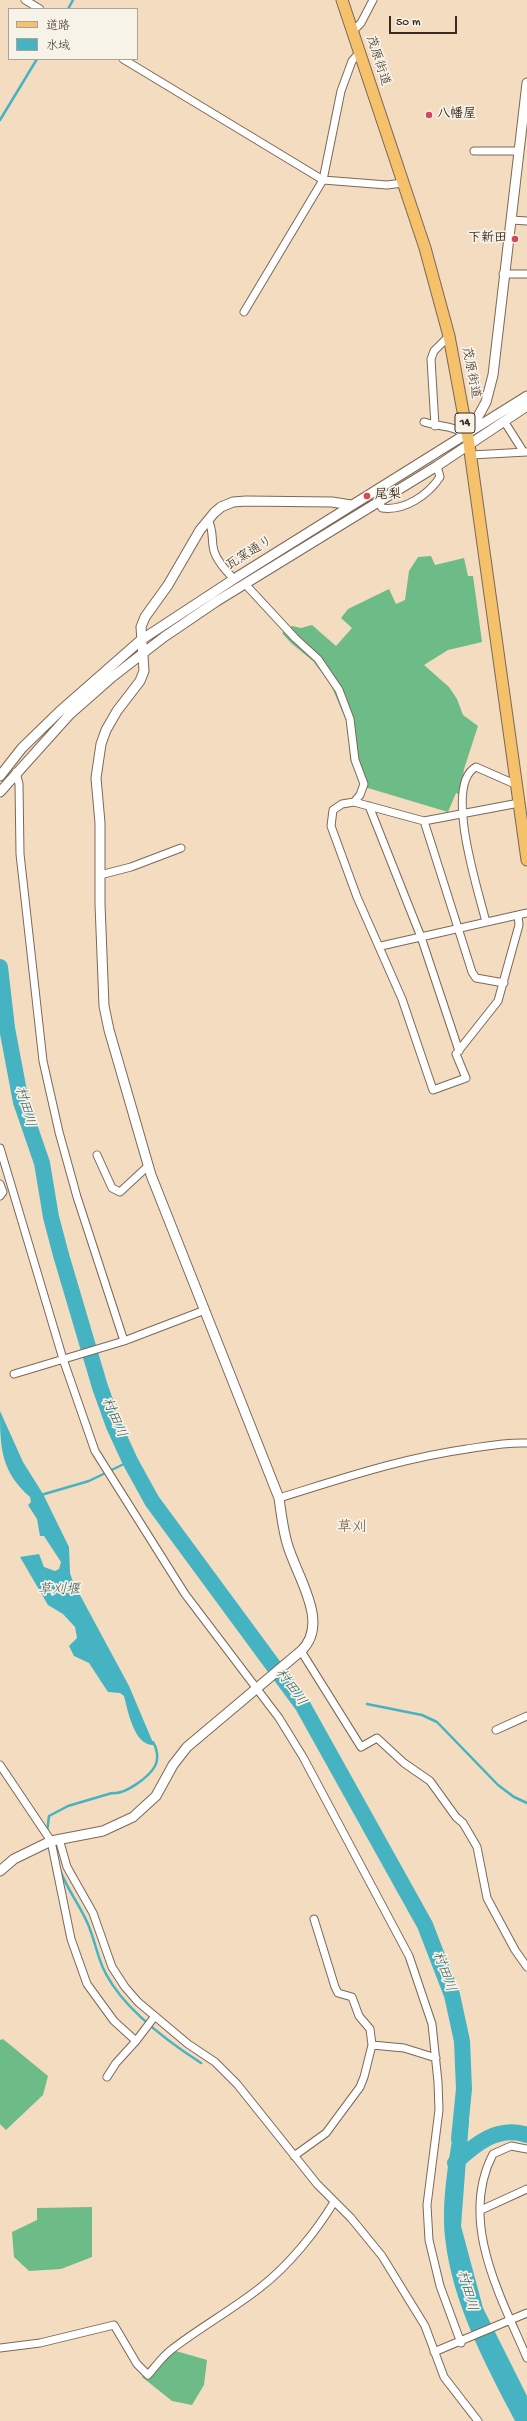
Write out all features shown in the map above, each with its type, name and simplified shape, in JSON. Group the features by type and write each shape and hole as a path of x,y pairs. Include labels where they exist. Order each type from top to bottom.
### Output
{"main road":[{"name":"茂原街道","path":"342,0 425,248 449,336 469,445 527,860"}],"street":[{"path":"25,0 38,8"},
{"path":"353,31 361,23 373,0"},
{"path":"244,312 323,180 341,91 352,61 359,53"},
{"path":"125,60 323,180 387,185 403,183"},
{"path":"469,445 486,402 493,375 504,274 521,153 527,83"},
{"path":"474,151 521,153"},
{"path":"512,220 527,221"},
{"path":"504,274 527,274"},
{"path":"435,426 431,359 434,352 449,336"},
{"name":"瓦窯通り","path":"0,776 26,744 82,690 141,640 351,505 469,445 527,396"},
{"name":"瓦窯通り","path":"0,792 16,772 70,714 144,652 211,606 378,501 437,466 527,406"},
{"path":"504,421 525,451"},
{"path":"424,422 435,426 456,427 469,445 525,451"},
{"path":"378,501 382,508 390,508 416,499 430,490 440,477 437,466"},
{"path":"0,1871 14,1860 55,1840 103,1831 137,1814 156,1796 180,1754 256,1690 300,1651 311,1638 314,1625 311,1607 286,1543 278,1498 148,1166 114,1050 104,1006 97,762 106,730 144,671 144,652 141,640 141,627 145,617 208,520 221,507 233,502 332,502 351,505"},
{"path":"208,520 212,526 214,552 225,570 234,579"},
{"path":"246,585 295,638 318,659 339,690 350,719 355,760 364,784 360,795 354,802"},
{"path":"486,922 461,814 464,786 470,770 476,767 517,785"},
{"path":"16,772 19,784 20,854 42,1061 75,1190 124,1342"},
{"path":"518,915 519,925 498,1001 456,1054 466,1078 433,1090 402,999 380,946 357,897 330,826 333,810 342,804 354,802 424,821 519,803"},
{"path":"369,806 421,937 459,1051"},
{"path":"424,821 460,928 472,972 476,978 504,983"},
{"path":"100,875 131,867 181,848"},
{"path":"380,946 527,913"},
{"path":"0,1148 63,1360 95,1451 185,1594 256,1690 279,1718 303,1757 400,1936 421,1988 432,2024 436,2058 439,2110 429,2178 429,2240 440,2286 460,2342"},
{"path":"97,1155 112,1188 120,1192 148,1166"},
{"path":"0,1184 2,1192 0,1196"},
{"path":"14,1374 124,1342 132,1336 205,1310"},
{"path":"278,1498 390,1464 451,1451 510,1442 527,1443"},
{"path":"300,1651 361,1748 377,1738 404,1763 430,1781 463,1823 477,1847 487,1898 515,1950 527,1967"},
{"path":"496,1730 527,1716"},
{"path":"0,1765 55,1840 74,1881 98,1924 112,1967 125,1987 155,2016 221,2068 237,2084 294,2156 382,2256 425,2326 444,2377 478,2421"},
{"path":"55,1840 71,1939 87,1984 114,2021 136,2041"},
{"path":"294,2156 326,2133 360,2087 372,2045 370,2029 359,2016 352,1996 338,1993 335,1987 314,1919"},
{"path":"107,2077 116,2063 136,2041 155,2016"},
{"path":"372,2045 404,2048 436,2058"},
{"path":"527,2149 510,2146 493,2154 486,2175 480,2225 491,2272 527,2358"},
{"path":"481,2210 527,2189"},
{"path":"0,2348 40,2343 114,2325 137,2364 148,2375 169,2351 261,2287 288,2262 320,2224 334,2202"},
{"path":"434,2352 527,2313"}],"green space":[{"path":"431,556 435,565 464,558 468,576 473,576 482,642 448,650 424,665 449,687 457,699 463,715 478,726 464,769 460,795 456,793 448,812 361,786 350,759 348,725 331,685 313,661 291,643 282,633 292,626 301,628 312,625 336,646 352,628 341,618 348,609 389,589 396,604 405,600 409,571 418,557"},
{"path":"3,2039 48,2076 43,2095 6,2130 0,2124 0,2040"},
{"path":"92,2207 92,2257 61,2269 29,2271 14,2257 12,2232 37,2220 37,2208"},
{"path":"169,2349 207,2360 204,2385 192,2405 172,2401 142,2377"}],"water":[{"name":"草刈堰","path":"0,1411 23,1462 43,1494 69,1547 70,1573 73,1582 129,1686 154,1745 147,1744 141,1740 137,1734 130,1718 124,1696 120,1693 108,1692 89,1663 74,1656 69,1646 77,1638 75,1627 63,1614 48,1605 20,1557 39,1554 44,1567 55,1571 59,1569 61,1562 44,1536 40,1536 37,1519 28,1505 31,1502 30,1497 20,1488 8,1468 2,1447"},
{"path":"456,2116 469,2120 461,2226 483,2308 527,2396 527,2421 515,2421 492,2377 462,2309 449,2261 445,2237 444,2207"}],"waterway":[{"path":"69,8 73,0"},
{"path":"0,120 36,60"},
{"name":"村田川","path":"0,967 7,1028 21,1102 42,1163 51,1217 61,1255 100,1387 114,1426 130,1461 152,1501 303,1706 425,1925 452,1995 462,2041 464,2089 459,2139"},
{"path":"41,1495 89,1481 130,1461"},
{"path":"367,1704 422,1715 437,1722 498,1785 514,1797 527,1803"},
{"path":"47,1832 49,1816 68,1806 123,1791 130,1788 148,1775 155,1766 157,1760 156,1747 153,1742"},
{"path":"60,1870 87,1922 103,1968 114,1987 135,2012 148,2024 174,2045 201,2063"},
{"path":"455,2163 479,2143 497,2134 506,2132 527,2135"}],"place":[{"name":"八幡屋","path":"429,115"},
{"name":"下新田","path":"515,239"},
{"name":"尾梨","path":"367,496"}],"district":[{"name":"草刈","path":"352,1529"}]}
